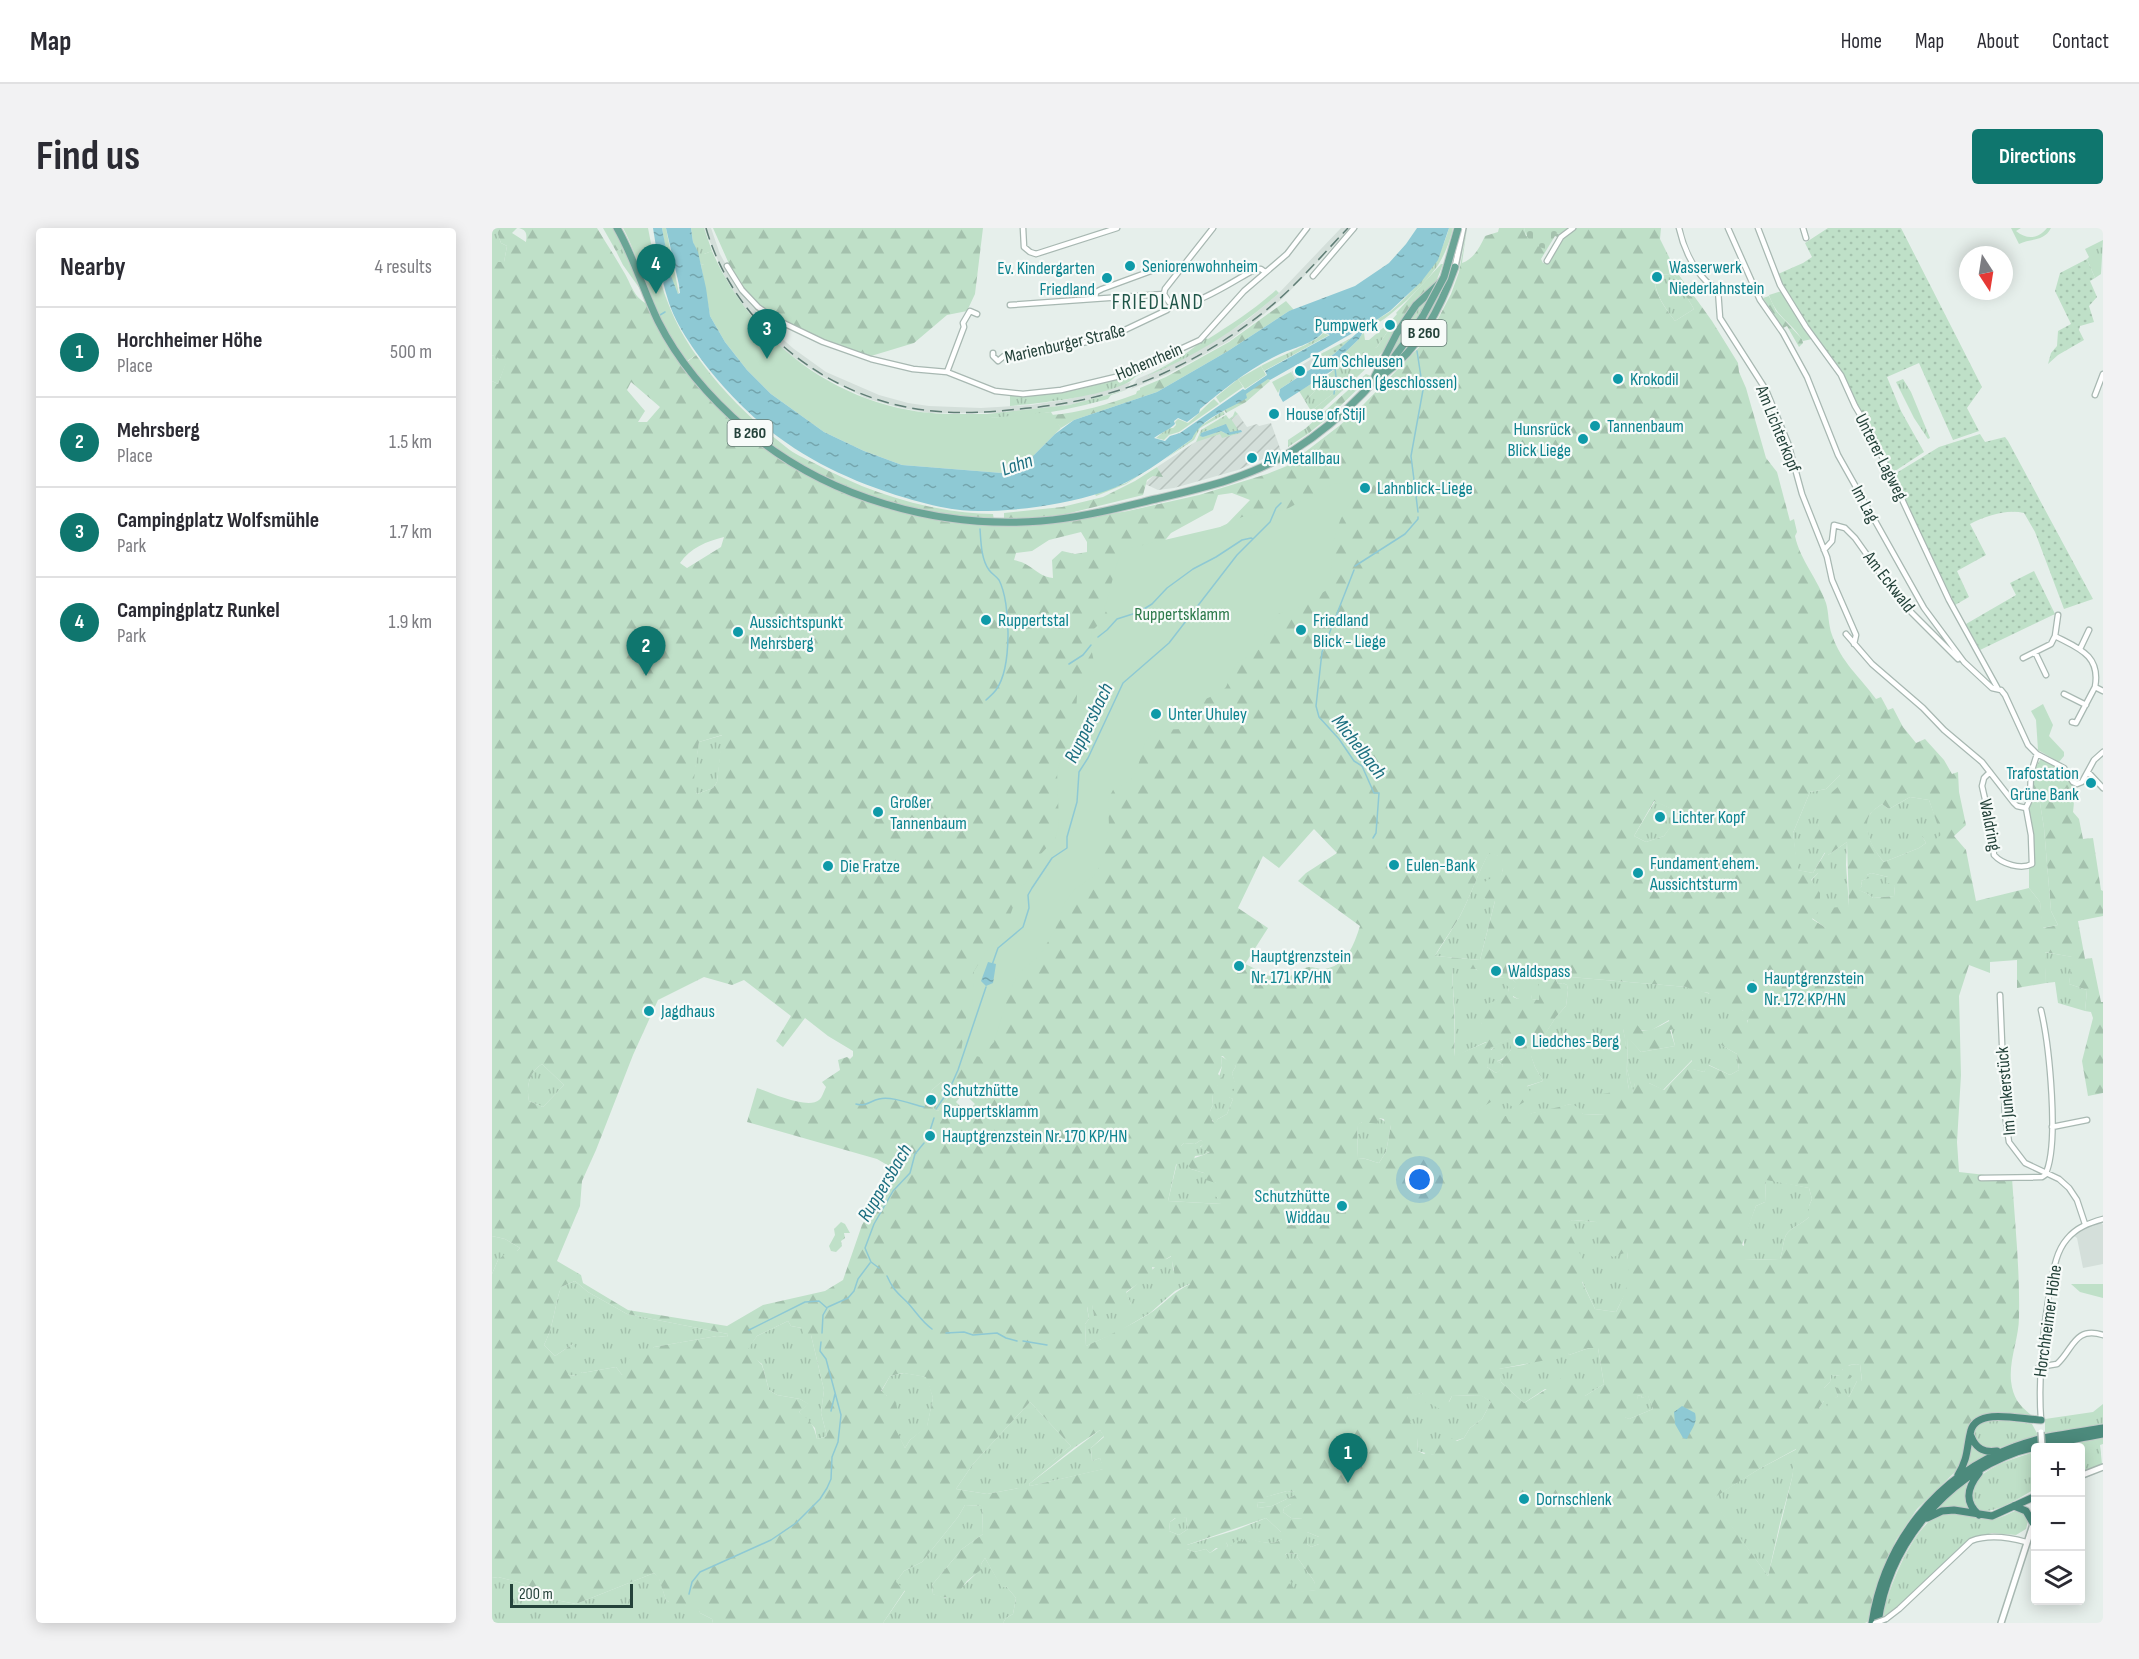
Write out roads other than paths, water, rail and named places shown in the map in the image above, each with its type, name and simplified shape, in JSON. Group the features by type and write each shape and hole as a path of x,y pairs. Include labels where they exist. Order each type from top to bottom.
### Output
{"highway":[{"path":"1955,1479 1967,1457 1975,1424 1985,1417 2041,1420"},
{"path":"1875,1623 1881,1583 1896,1548 1923,1510 1955,1479 2006,1450 2038,1440 2103,1428"},
{"path":"1875,1623 1891,1575 1907,1543 1922,1520 1947,1494 1984,1467 2007,1456 2031,1448 2103,1434"},
{"path":"1971,1436 1974,1444 1982,1451 2006,1450"},
{"path":"1979,1515 1971,1506 1968,1493 1973,1480 1984,1467"},
{"path":"1922,1520 1950,1510 1992,1516 2034,1497"},
{"path":"2014,1506 2031,1516"}],"main road":[{"name":"B 260","path":"617,228 648,299 670,341 700,382 732,416 768,446 808,472 858,494 941,518 981,522 1042,521 1123,507 1218,483 1255,470 1294,451 1335,419 1371,384 1398,352 1423,316 1444,277 1458,228"},
{"name":"B 260","path":"1371,384 1392,368 1421,337 1441,306 1455,267"},
{"name":"B 260","path":"1371,384 1397,333 1416,305 1455,267"}],"street":[{"path":"1023,228 1024,247 1036,254 1116,228"},
{"path":"1164,294 1213,228"},
{"name":"Hohenrhein","path":"727,266 752,302 775,320 823,342 871,359 913,369 947,372 995,391 1023,394 1061,390 1124,375 1204,338 1244,291 1287,254 1307,228"},
{"path":"1313,276 1354,228"},
{"path":"1455,267 1463,228"},
{"path":"1547,261 1561,237 1573,228"},
{"name":"Am Lichterkopf","path":"1679,228 1686,250 1700,274 1718,290 1721,320 1766,390 1788,443 1802,494 1814,520 1832,580 1856,635 1854,644"},
{"name":"Im Lag","path":"1728,228 1760,300 1783,333 1807,377 1838,455 1924,608 1964,662 1992,688 1998,689 2005,695 2028,745 2037,754"},
{"name":"Unterer Lagweg","path":"1758,228 1780,285 1806,327 1841,375 1950,600 1998,689"},
{"path":"1803,228 1806,238"},
{"path":"1164,294 1172,305 1192,303 1256,269 1265,272"},
{"path":"1095,299 1096,292 1102,289 1151,272"},
{"path":"1010,305 1164,294"},
{"name":"Marienburger Straße","path":"993,353 998,361 1004,356 1110,337 1167,310 1172,305"},
{"path":"947,372 964,327 963,323 970,311 976,314"},
{"path":"2095,395 2103,374"},
{"name":"Am Eckwald","path":"1824,550 1832,541 1834,525 1845,528 1912,613 1955,657 1964,662"},
{"path":"2023,658 2051,644 2055,636 2058,615"},
{"path":"2080,649 2089,630"},
{"path":"1846,634 1872,664 1982,762 2019,807 2026,808 2030,799 2031,773 2037,754 2064,768 2075,783 2082,782 2094,760 2103,752"},
{"path":"2055,636 2090,657 2096,670 2095,687 2076,723 2072,722"},
{"path":"2034,652 2046,675"},
{"path":"2095,687 2103,691"},
{"path":"2064,694 2086,705"},
{"name":"Waldring","path":"1990,772 1984,778 1982,786 1990,820 1994,855 2005,863 2025,867 2032,864 2031,835 2026,808"},
{"path":"2088,772 2103,788"},
{"name":"Im Junkerstück","path":"2000,995 2008,1139 2022,1160 2061,1181 2072,1191 2085,1224"},
{"path":"1981,1178 2042,1177 2046,1174 2052,1156 2052,1127 2047,1045 2042,1010"},
{"path":"2052,1127 2087,1120"},
{"name":"Horchheimer Höhe","path":"2042,1443 2040,1366 2056,1261 2063,1245 2073,1233 2085,1224 2103,1219"},
{"path":"2040,1366 2057,1364 2073,1342 2081,1336 2094,1333 2103,1335"},
{"path":"2085,1474 2103,1467"},
{"path":"2001,1623 2031,1528"},
{"path":"1875,1623 1899,1610 1971,1541 1996,1536 2026,1542"}],"water":[{"path":"653,228 662,228 671,276 678,294 680,293 679,285 666,228 691,228 706,288 710,316 725,342 747,370 771,394 824,432 864,451 902,465 1002,473 1021,468 1055,434 1074,420 1157,392 1228,351 1289,311 1355,286 1389,263 1417,228 1449,228 1438,260 1421,282 1390,311 1366,327 1359,339 1338,359 1336,368 1283,402 1279,395 1280,389 1334,354 1358,330 1270,380 1268,379 1246,394 1247,398 1208,420 1192,439 1127,482 1088,497 1057,504 1009,510 969,511 924,503 854,479 806,456 763,425 715,377 692,347 679,325 666,294","holes":["1323,332 1330,335 1265,371 1267,375 1180,433 1170,436 1165,441 1154,438 1173,426 1174,421 1178,418 1187,422 1199,413 1200,409 1257,366 1308,343"]},
{"path":"1226,424 1230,432 1241,430 1242,432 1229,435 1221,431 1200,436 1201,433"},
{"path":"988,962 996,964 993,983 986,986 981,981"},
{"path":"1682,1406 1695,1413 1696,1417 1687,1439 1683,1438 1675,1424 1674,1412"}],"waterway":[{"path":"660,315 665,312"},
{"name":"Michelbach","path":"1417,351 1423,390 1411,456 1418,512"},
{"name":"Ruppersbach","path":"1334,394 1335,368"},
{"name":"Ruppersbach","path":"992,965 998,948 1023,927 1029,908 1028,895 1032,888 1052,858 1067,848 1067,837 1077,802 1079,772 1088,758 1123,683 1169,643 1237,555 1270,522 1276,508 1281,503"},
{"name":"Michelbach","path":"1355,566 1405,534 1418,517"},
{"path":"980,529 984,561 999,580 1008,619 1005,667 996,690 986,700"},
{"path":"1098,637 1117,619 1139,612 1152,604 1167,588 1193,569 1242,540 1253,539"},
{"name":"Michelbach","path":"1354,570 1322,652 1316,706 1319,717 1339,739 1354,761 1362,766 1374,793 1379,793 1376,833 1373,838"},
{"path":"1069,664 1083,655 1091,645"},
{"name":"Ruppersbach","path":"950,1088 986,987"},
{"name":"Ruppersbach","path":"936,1109 947,1093"},
{"path":"856,1104 863,1105 879,1099 890,1099 924,1107"},
{"name":"Ruppersbach","path":"927,1140 934,1118"},
{"name":"Ruppersbach","path":"879,1268 871,1262 865,1248 874,1224 893,1191 910,1173 915,1154 924,1143"},
{"name":"Ruppersbach","path":"828,1307 848,1298 870,1263"},
{"path":"887,1276 896,1291 932,1329"},
{"name":"Ruppersbach","path":"749,1330 805,1302 819,1301 827,1308"},
{"path":"822,1333 823,1315 827,1308"},
{"path":"946,1333 964,1332 973,1335 997,1333 1017,1341"},
{"path":"1023,1341 1047,1345"},
{"path":"689,1594 692,1582 700,1572 771,1540 796,1523 820,1499 827,1488 831,1479 832,1457 838,1442 841,1415 826,1359 820,1351 821,1342"},
{"path":"831,1411 835,1394"}],"railway":[{"path":"706,228 718,261 735,292 757,320 782,345 810,366 840,384 872,398 920,410 963,412 1037,407 1075,401 1111,393 1164,373 1224,341 1265,311 1296,283 1348,228"}],"place":[{"name":"Seniorenwohnheim","path":"1130,266"},
{"name":"Wasserwerk Niederlahnstein","path":"1657,277"},
{"name":"Ev. Kindergarten Friedland","path":"1107,278"},
{"name":"Campingplatz Runkel","path":"656,294"},
{"name":"Pumpwerk","path":"1390,325"},
{"name":"Campingplatz Wolfsmühle","path":"767,359"},
{"name":"Zum Schleusen Häuschen (geschlossen)","path":"1300,371"},
{"name":"Krokodil","path":"1618,379"},
{"name":"House of Stijl","path":"1274,414"},
{"name":"Tannenbaum","path":"1595,426"},
{"name":"Hunsrück Blick Liege","path":"1583,439"},
{"name":"AY Metallbau","path":"1252,458"},
{"name":"Lahnblick-Liege","path":"1365,488"},
{"name":"Ruppertstal","path":"986,620"},
{"name":"Friedland Blick - Liege","path":"1301,630"},
{"name":"Aussichtspunkt Mehrsberg","path":"738,632"},
{"name":"Mehrsberg","path":"646,676"},
{"name":"Unter Uhuley","path":"1156,714"},
{"name":"Trafostation Grüne Bank","path":"2091,783"},
{"name":"Großer Tannenbaum","path":"878,812"},
{"name":"Lichter Kopf","path":"1660,817"},
{"name":"Eulen-Bank","path":"1394,865"},
{"name":"Die Fratze","path":"828,866"},
{"name":"Fundament ehem. Aussichtsturm","path":"1638,873"},
{"name":"Hauptgrenzstein Nr. 171 KP/HN","path":"1239,966"},
{"name":"Waldspass","path":"1496,971"},
{"name":"Hauptgrenzstein Nr. 172 KP/HN","path":"1752,988"},
{"name":"Jagdhaus","path":"649,1011"},
{"name":"Liedches-Berg","path":"1520,1041"},
{"name":"Schutzhütte Ruppertsklamm","path":"931,1100"},
{"name":"Hauptgrenzstein Nr. 170 KP/HN","path":"930,1136"},
{"name":"Schutzhütte Widdau","path":"1342,1206"},
{"name":"Horchheimer Höhe","path":"1348,1483"},
{"name":"Dornschlenk","path":"1524,1499"}],"district":[{"name":"FRIEDLAND","path":"1158,302"}],"water label":[{"name":"Lahn","path":"1017,465"}],"park label":[{"name":"Ruppertsklamm","path":"1182,614"}]}
